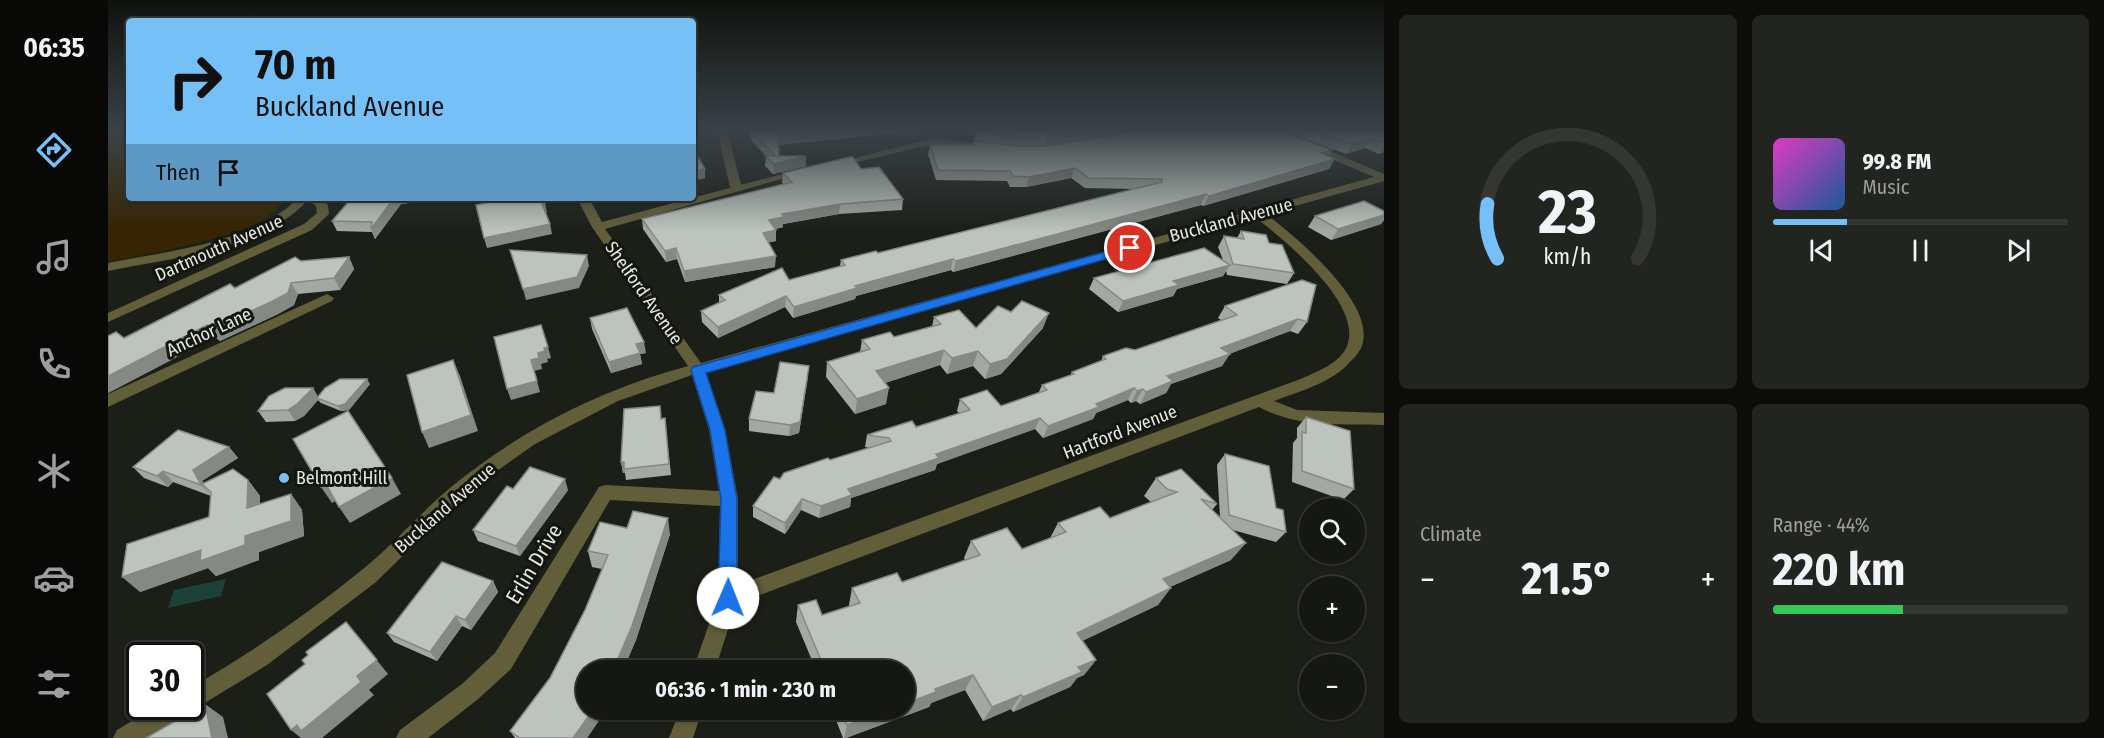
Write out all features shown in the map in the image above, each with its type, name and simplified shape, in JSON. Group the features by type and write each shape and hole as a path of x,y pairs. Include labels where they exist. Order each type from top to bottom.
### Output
{"street":[{"path":"730,163 736,188"},
{"path":"830,166 841,163"},
{"path":"1350,163 1384,178"},
{"path":"696,199 818,168"},
{"name":"Buckland Avenue","path":"204,692 257,658 370,575 455,494 513,449 566,418 631,388 1384,178"},
{"path":"108,267 248,234 286,215 301,201"},
{"name":"Dartmouth Avenue","path":"108,318 308,227 323,214 321,205 316,201"},
{"name":"Shelford Avenue","path":"585,201 598,227 698,370 717,430 729,499 728,598 707,660"},
{"path":"598,227 690,201"},
{"name":"Hartford Avenue","path":"728,598 1303,384 1332,370 1351,353 1357,339 1356,323 1346,303 1331,284 1294,243 1257,213"},
{"name":"Anchor Lane","path":"108,401 327,298"},
{"path":"1260,400 1281,412 1297,416 1384,418"},
{"name":"Erlin Drive","path":"408,738 466,696 503,661 605,492 729,499"},
{"path":"125,738 156,720"},
{"path":"681,738 687,720"}],"shaded area":[{"path":"108,163 126,163 126,201 280,201 275,211 258,222 234,232 206,241 108,262"}],"water":[{"path":"226,579 221,596 168,608 174,590"}],"building":[{"path":"696,163 702,163 705,169 696,170"},
{"path":"823,163 857,163 861,169 879,167 903,199 840,204 782,214 784,217 769,220 776,230 763,233 776,256 684,271 676,248 665,251 642,219 792,182 783,173"},
{"path":"936,163 1320,163 1209,196 1206,194 956,261 953,259 855,286 857,288 794,307 786,296 718,327 701,311 725,300 719,295 782,268 789,280 845,265 841,260 876,251 878,253 1162,182 1162,179 1089,178 1075,168 1029,177 1013,176 1010,171 938,170"},
{"path":"349,201 392,201 371,229 372,222 332,221"},
{"path":"544,201 545,203 542,204 550,224 484,238 476,205 491,202"},
{"path":"1364,201 1384,211 1384,215 1338,229 1315,216"},
{"path":"1241,231 1266,235 1269,243 1282,245 1294,273 1233,264 1224,236 1244,239"},
{"path":"1204,248 1230,265 1173,281 1179,285 1123,301 1094,278"},
{"path":"510,250 587,255 577,277 523,289"},
{"path":"295,257 301,261 349,257 334,278 291,283 288,293 271,302 211,329 207,325 108,376 108,336 116,332 124,338 230,284 235,288"},
{"path":"1302,280 1316,285 1307,322 1298,319 1221,348 1230,354 1167,376 1173,381 1146,392 1143,389 1137,391 1134,388 1096,404 1099,407 1048,426 1040,418 936,454 939,458 848,489 852,495 821,506 802,499 785,523 753,506 774,477 780,479 784,473 891,441 889,438 867,435 912,421 916,427 970,410 960,399 987,390 1001,406 1047,390 1042,385 1074,374 1072,372 1106,359 1103,356 1126,348 1135,350 1237,315 1225,306"},
{"path":"1022,301 1049,313 1007,359 990,364 978,351 952,358 944,350 876,371 889,388 857,399 827,362 870,349 862,340 890,332 894,337 941,324 934,317 959,310 976,328 998,306 1011,312"},
{"path":"627,308 644,342 636,344 640,353 609,362 590,318"},
{"path":"541,325 548,347 544,348 545,351 538,353 539,358 531,360 537,381 507,389 494,337"},
{"path":"453,360 471,415 422,432 407,375"},
{"path":"780,362 809,366 800,422 790,425 749,419 756,391 774,393"},
{"path":"340,379 367,379 345,404 338,406 317,398 325,388"},
{"path":"285,388 313,388 288,410 258,411 269,396"},
{"path":"660,406 661,419 665,418 669,464 624,469 624,462 621,462 624,409"},
{"path":"348,411 392,478 339,507 326,484 321,487 293,439"},
{"path":"1306,417 1350,431 1354,489 1302,471 1302,432 1306,433"},
{"path":"178,430 229,447 193,470 201,485 163,471 157,476 133,467"},
{"path":"1225,454 1269,466 1276,508 1283,510 1286,532 1229,515"},
{"path":"530,467 565,479 516,546 473,530 507,486 513,489"},
{"path":"233,469 248,480 247,508 291,494 291,521 245,536 245,545 200,561 201,550 122,577 127,544 209,517 211,492 202,484"},
{"path":"1181,469 1217,504 1201,499 1246,543 1163,579 1171,588 1077,633 1096,660 1078,667 1082,672 1023,697 1021,695 992,707 973,675 935,689 936,692 915,700 915,660 821,660 798,605 816,600 822,615 860,603 852,588 897,573 902,582 980,555 971,541 1007,528 1022,549 1066,532 1058,523 1100,507 1110,518 1177,492 1167,489 1156,478"},
{"path":"633,511 668,518 632,626 617,660 576,660 576,720 586,720 573,738 520,738 510,731 550,678 585,610 608,555 588,551 600,522 627,528"},
{"path":"442,562 493,581 465,620 456,616 430,652 387,633"},
{"path":"346,622 377,660 357,676 361,682 301,731 297,725 291,730 267,694 305,664 302,660 308,655 306,652"},
{"path":"204,705 212,738 146,738 177,720 204,720"},
{"path":"845,720 861,720 847,725"}],"place":[{"name":"Belmont Hill","path":"284,478"}],"route":[{"path":"728,598 729,499 717,430 698,370 1130,248"}]}
